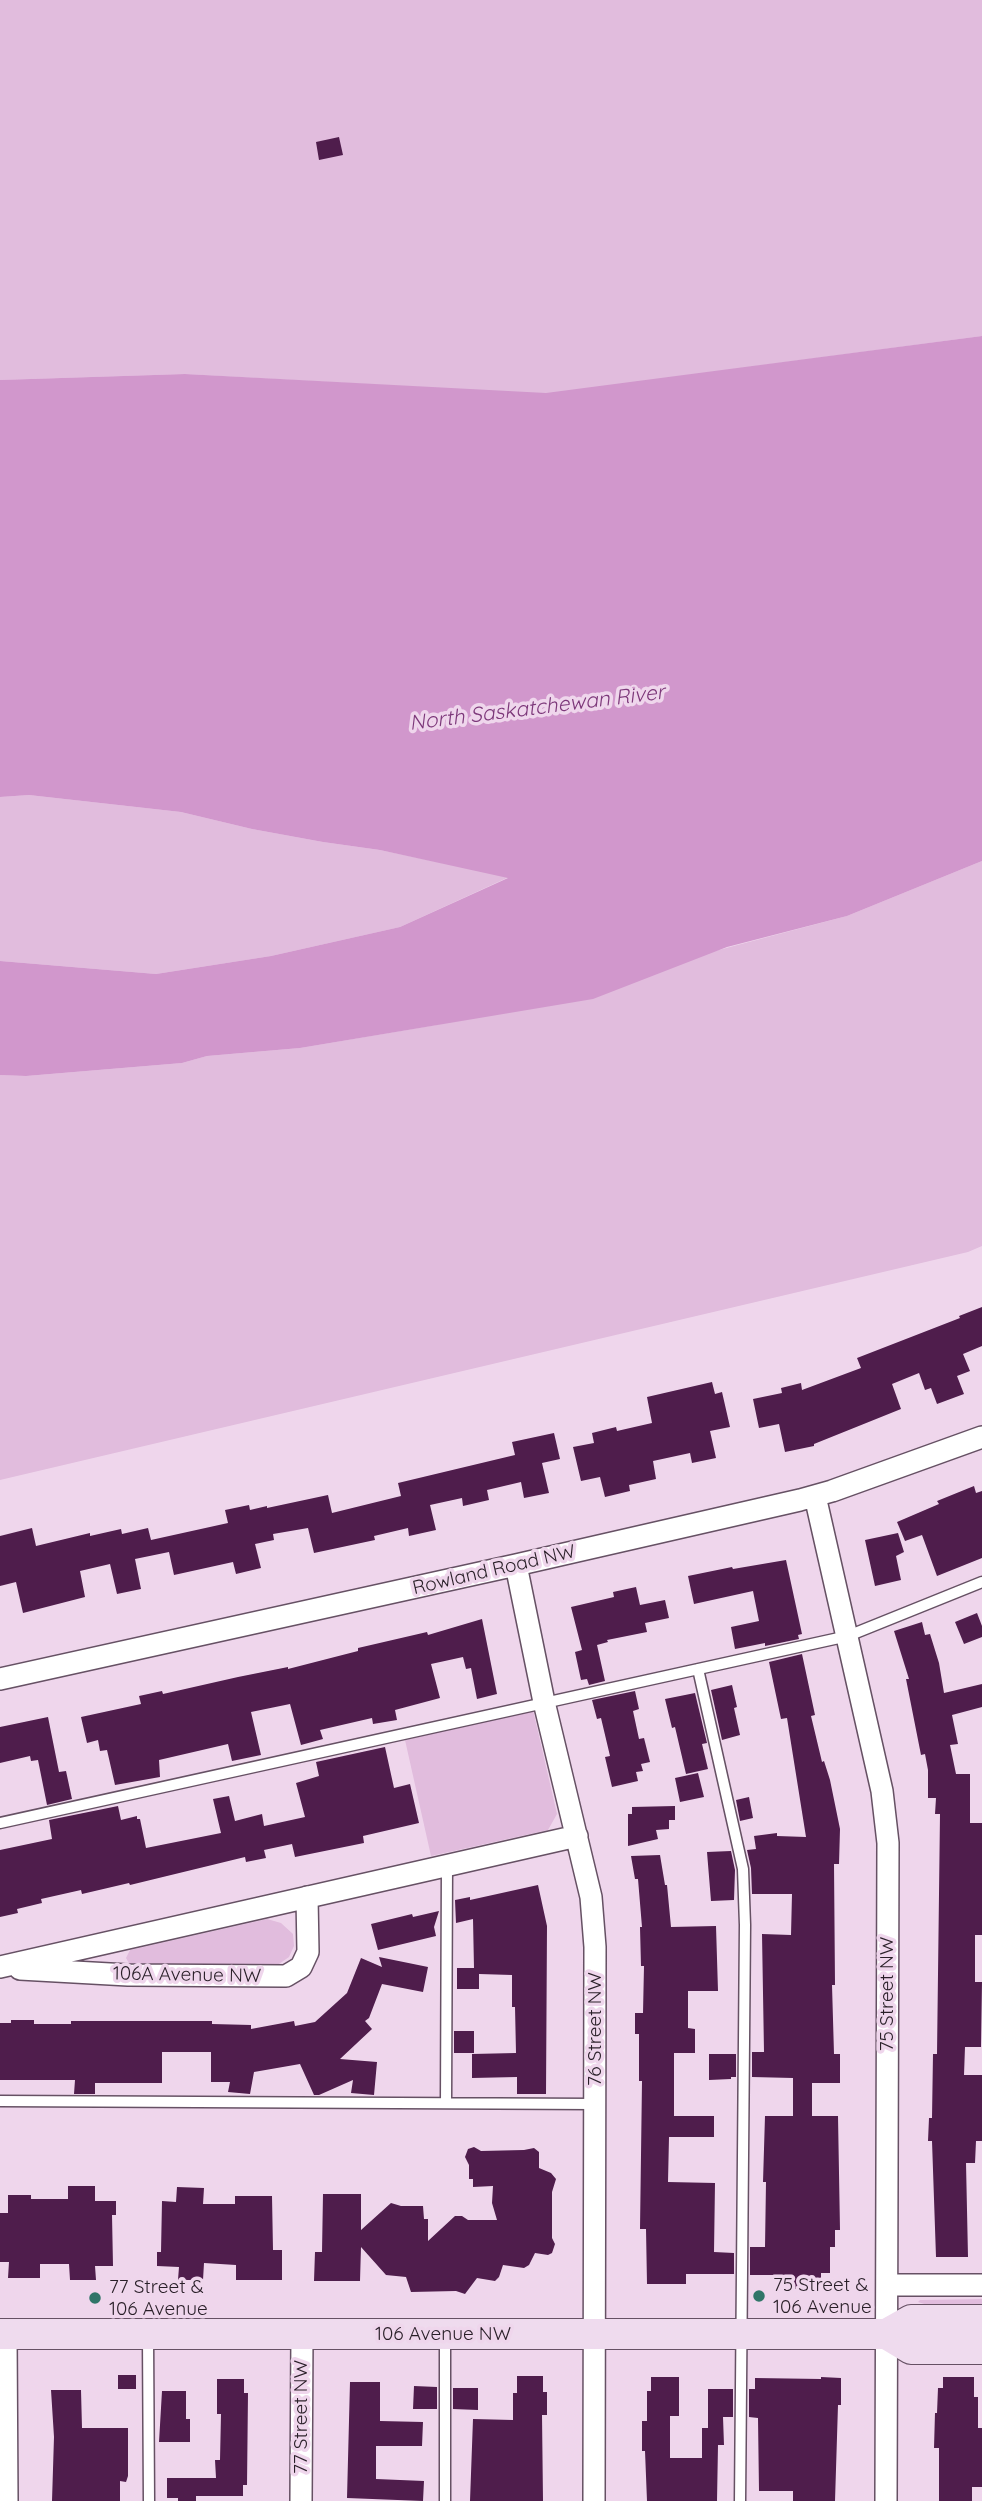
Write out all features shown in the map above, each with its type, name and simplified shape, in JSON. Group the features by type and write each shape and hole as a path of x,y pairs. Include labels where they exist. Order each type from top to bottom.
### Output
{"main road":[{"name":"106 Avenue NW","path":"3,2334 886,2334 911,2320 982,2320"},
{"name":"106 Avenue NW","path":"886,2334 911,2349 982,2349"}],"street":[{"name":"Rowland Road NW","path":"0,1679 815,1496 982,1437"},
{"name":"75 Street NW","path":"815,1496 882,1791 888,1843 886,2501"},
{"name":"76 Street NW","path":"516,1565 544,1702 591,1897 595,1947 594,2501"},
{"name":"106A Avenue NW","path":"0,1967 577,1836"},
{"name":"106A Avenue NW","path":"0,1967 128,1975 286,1976 301,1967 308,1952 307,1897"},
{"path":"887,2286 982,2286"},
{"path":"3,2334 7,2501"},
{"name":"77 Street NW","path":"301,2501 302,2334"}],"lane":[{"path":"0,1823 848,1636 981,1585"},
{"path":"698,1669 743,1869 746,1924 740,2501"},
{"path":"446,2103 447,1865"},
{"path":"0,2101 595,2104"},
{"path":"148,2335 149,2501"},
{"path":"445,2335 445,2501"}],"shaded area":[{"path":"0,0 982,0 982,336 546,394 185,374 0,380"},
{"path":"29,795 181,812 252,829 380,850 509,877 400,927 271,956 156,974 0,961 0,797"},
{"path":"982,861 982,1246 968,1252 0,1480 0,1075 26,1076 182,1063 207,1056 300,1048 436,1025 847,916"},
{"path":"533,1710 557,1814 548,1830 431,1856 405,1740"},
{"path":"267,1919 281,1923 293,1934 294,1946 289,1957 276,1966 130,1965 126,1958 130,1950"},
{"path":"982,2299 982,2308 937,2308 918,2302 920,2300"}],"water":[{"name":"North Saskatchewan River","path":"982,336 982,861 847,916 727,947 593,999 300,1048 207,1056 182,1063 26,1076 0,1075 0,961 156,974 271,956 400,927 508,878 380,850 252,829 181,812 29,795 0,797 0,380 185,374 546,393"}],"building":[{"path":"339,137 343,155 319,160 316,142"},
{"path":"982,1307 982,1346 963,1354 970,1371 957,1376 964,1394 937,1404 931,1388 925,1390 919,1373 892,1384 901,1409 814,1446 785,1452 779,1424 759,1428 753,1399 782,1393 781,1388 801,1383 802,1390 861,1368 857,1358"},
{"path":"712,1382 715,1394 722,1392 730,1427 710,1431 716,1458 692,1463 690,1453 653,1461 656,1479 629,1485 630,1491 605,1497 600,1477 581,1481 573,1447 594,1443 592,1433 616,1427 617,1431 652,1423 647,1397"},
{"path":"554,1433 560,1459 542,1463 549,1493 524,1498 521,1482 487,1490 489,1500 463,1506 462,1498 430,1505 436,1530 409,1536 408,1528 374,1536 375,1540 314,1553 308,1528 273,1534 274,1540 255,1544 261,1568 236,1574 233,1562 174,1575 169,1552 135,1559 141,1589 117,1594 110,1564 80,1571 85,1597 23,1613 16,1582 0,1586 0,1536 32,1528 36,1546 90,1533 90,1536 121,1529 122,1534 148,1528 151,1540 228,1523 225,1510 249,1505 250,1510 267,1508 328,1495 332,1513 401,1496 398,1483 515,1455 512,1442"},
{"path":"974,1486 976,1493 982,1491 982,1558 937,1576 922,1535 905,1541 897,1522"},
{"path":"898,1533 904,1552 896,1556 901,1580 875,1586 865,1540"},
{"path":"786,1560 802,1634 798,1635 799,1639 735,1649 731,1627 759,1621 753,1591 694,1604 688,1576"},
{"path":"636,1587 640,1605 665,1600 669,1618 645,1623 647,1632 607,1640 608,1642 597,1645 605,1681 589,1685 587,1679 581,1680 575,1652 582,1650 571,1607 614,1597 613,1592"},
{"path":"977,1613 982,1626 982,1637 964,1644 955,1622"},
{"path":"482,1619 497,1694 477,1699 471,1668 466,1669 463,1657 431,1664 440,1698 395,1710 397,1720 373,1724 372,1718 320,1730 323,1739 301,1745 290,1704 251,1712 261,1755 232,1761 228,1744 159,1760 160,1777 115,1785 107,1750 100,1751 98,1740 87,1743 81,1717 141,1704 139,1696 162,1691 163,1694 288,1669 358,1651 358,1648 427,1632 428,1635"},
{"path":"922,1622 925,1635 930,1634 939,1663 944,1693 982,1684 982,1707 952,1715 958,1744 950,1745 956,1774 970,1774 970,1823 982,1823 982,1935 975,1935 975,1982 982,1982 981,2047 965,2047 964,2075 982,2075 982,2141 976,2141 975,2163 966,2163 968,2257 936,2257 932,2141 928,2141 929,2118 932,2118 933,2054 937,2054 940,1814 935,1814 936,1798 928,1798 925,1754 921,1755 906,1679 909,1679 894,1631"},
{"path":"802,1654 815,1715 811,1716 822,1762 824,1761 830,1780 840,1829 839,1864 834,1864 835,1985 832,1985 834,2054 840,2054 840,2083 812,2083 812,2116 838,2116 840,2230 835,2230 835,2247 830,2247 830,2273 821,2273 821,2289 792,2289 792,2275 750,2275 750,2247 765,2247 765,2116 793,2116 793,2078 752,2077 752,2052 764,2052 762,1934 791,1935 792,1894 752,1894 747,1850 756,1849 754,1836 777,1833 777,1836 806,1837 787,1718 781,1719 769,1662"},
{"path":"732,1685 740,1735 722,1740 711,1690"},
{"path":"635,1691 639,1709 633,1711 639,1739 644,1738 650,1762 641,1764 643,1771 636,1772 638,1781 612,1787 605,1757 610,1756 601,1718 597,1719 592,1700"},
{"path":"695,1693 707,1743 702,1744 708,1769 686,1774 665,1699"},
{"path":"48,1717 59,1772 66,1771 72,1799 47,1805 38,1760 31,1761 30,1756 0,1763 0,1727"},
{"path":"385,1747 394,1788 410,1784 419,1823 363,1836 364,1843 295,1857 292,1844 264,1850 266,1858 246,1862 245,1857 130,1885 129,1883 82,1894 81,1890 41,1899 42,1903 17,1909 18,1913 0,1917 0,1850 52,1839 49,1820 118,1806 121,1820 137,1816 137,1819 140,1819 146,1848 221,1833 213,1799 229,1796 235,1821 262,1814 264,1826 305,1817 296,1783 319,1776 316,1762"},
{"path":"698,1773 704,1797 680,1802 675,1778"},
{"path":"749,1797 753,1818 740,1821 736,1800"},
{"path":"675,1806 675,1820 669,1820 669,1829 656,1830 658,1839 628,1846 628,1814 632,1814 632,1807"},
{"path":"731,1851 735,1870 734,1900 711,1901 707,1852"},
{"path":"660,1855 667,1885 671,1927 716,1926 718,1991 688,1991 688,2028 695,2029 695,2053 674,2053 674,2116 714,2116 714,2137 669,2137 668,2182 715,2183 714,2252 734,2253 734,2274 686,2274 686,2284 647,2284 646,2229 640,2229 642,2081 639,2081 639,2034 635,2034 635,2013 643,2013 644,1966 641,1966 642,1927 638,1879 635,1879 631,1856"},
{"path":"538,1885 547,1926 546,2094 517,2094 517,2077 472,2078 472,2054 516,2053 512,1975 479,1974 479,1989 457,1989 457,1968 474,1968 473,1919 456,1923 455,1900 470,1897 470,1900"},
{"path":"439,1911 434,1927 436,1936 378,1950 371,1924 412,1914 413,1917"},
{"path":"379,1957 428,1967 423,1992 382,1984 369,2018 365,2021 372,2029 340,2059 377,2062 374,2095 351,2093 353,2080 314,2095 300,2064 254,2072 250,2094 228,2092 230,2082 211,2082 211,2052 162,2052 162,2083 95,2083 95,2094 74,2094 75,2080 0,2080 0,2023 11,2023 11,2020 34,2020 34,2024 71,2024 71,2021 212,2021 212,2024 251,2025 251,2029 294,2021 295,2026 315,2022 347,1993 361,1958 382,1967"},
{"path":"454,2031 474,2031 474,2053 454,2053"},
{"path":"709,2054 736,2054 736,2077 709,2080"},
{"path":"474,2147 481,2151 534,2148 539,2152 539,2168 551,2173 556,2179 552,2192 552,2238 555,2244 552,2253 535,2253 529,2265 524,2268 503,2265 495,2281 477,2278 465,2294 456,2291 411,2292 406,2277 386,2275 361,2247 360,2281 314,2281 315,2252 322,2252 323,2194 361,2194 361,2230 391,2203 423,2206 424,2219 428,2219 428,2241 455,2216 468,2220 497,2220 492,2203 493,2186 473,2187 473,2179 469,2179 469,2165 465,2157 468,2149"},
{"path":"68,2186 95,2186 95,2201 116,2201 116,2215 112,2215 113,2266 95,2266 96,2280 70,2280 69,2264 40,2264 40,2278 8,2278 9,2262 0,2262 0,2213 8,2213 8,2195 31,2195 31,2199 68,2199"},
{"path":"177,2187 204,2188 203,2204 235,2204 235,2196 272,2196 273,2250 282,2250 282,2280 236,2280 236,2265 204,2263 203,2280 178,2280 179,2267 157,2266 157,2252 161,2252 162,2201 176,2202"},
{"path":"118,2375 136,2375 136,2389 118,2389"},
{"path":"517,2376 543,2376 543,2392 547,2392 547,2415 542,2415 543,2501 470,2501 473,2419 513,2420 513,2393 517,2393"},
{"path":"651,2377 679,2377 679,2416 670,2416 670,2458 702,2458 702,2428 708,2428 708,2389 733,2389 733,2417 723,2417 724,2445 718,2445 717,2501 647,2501 642,2421 647,2421 647,2391 651,2391"},
{"path":"943,2377 974,2377 974,2397 978,2397 978,2428 982,2428 982,2487 972,2487 972,2501 939,2501 939,2448 934,2448 935,2413 938,2388 943,2388"},
{"path":"755,2378 841,2378 835,2501 793,2501 793,2491 759,2491 758,2418 749,2417 749,2389 755,2389"},
{"path":"217,2379 244,2379 244,2393 248,2393 247,2485 243,2485 243,2496 196,2496 196,2501 167,2498 167,2478 216,2478 215,2460 220,2460 221,2414 217,2414"},
{"path":"350,2382 380,2382 380,2421 423,2422 422,2446 376,2446 376,2479 424,2481 423,2501 347,2498"},
{"path":"414,2386 437,2387 437,2409 413,2409"},
{"path":"453,2388 478,2388 478,2410 453,2409"},
{"path":"51,2390 81,2390 82,2428 128,2428 128,2476 126,2482 120,2481 120,2501 52,2501 54,2437"},
{"path":"162,2391 186,2391 186,2419 190,2419 190,2442 159,2442"}],"place":[{"name":"75 Street & 106 Avenue","path":"759,2296"},
{"name":"77 Street & 106 Avenue","path":"95,2298"}]}
